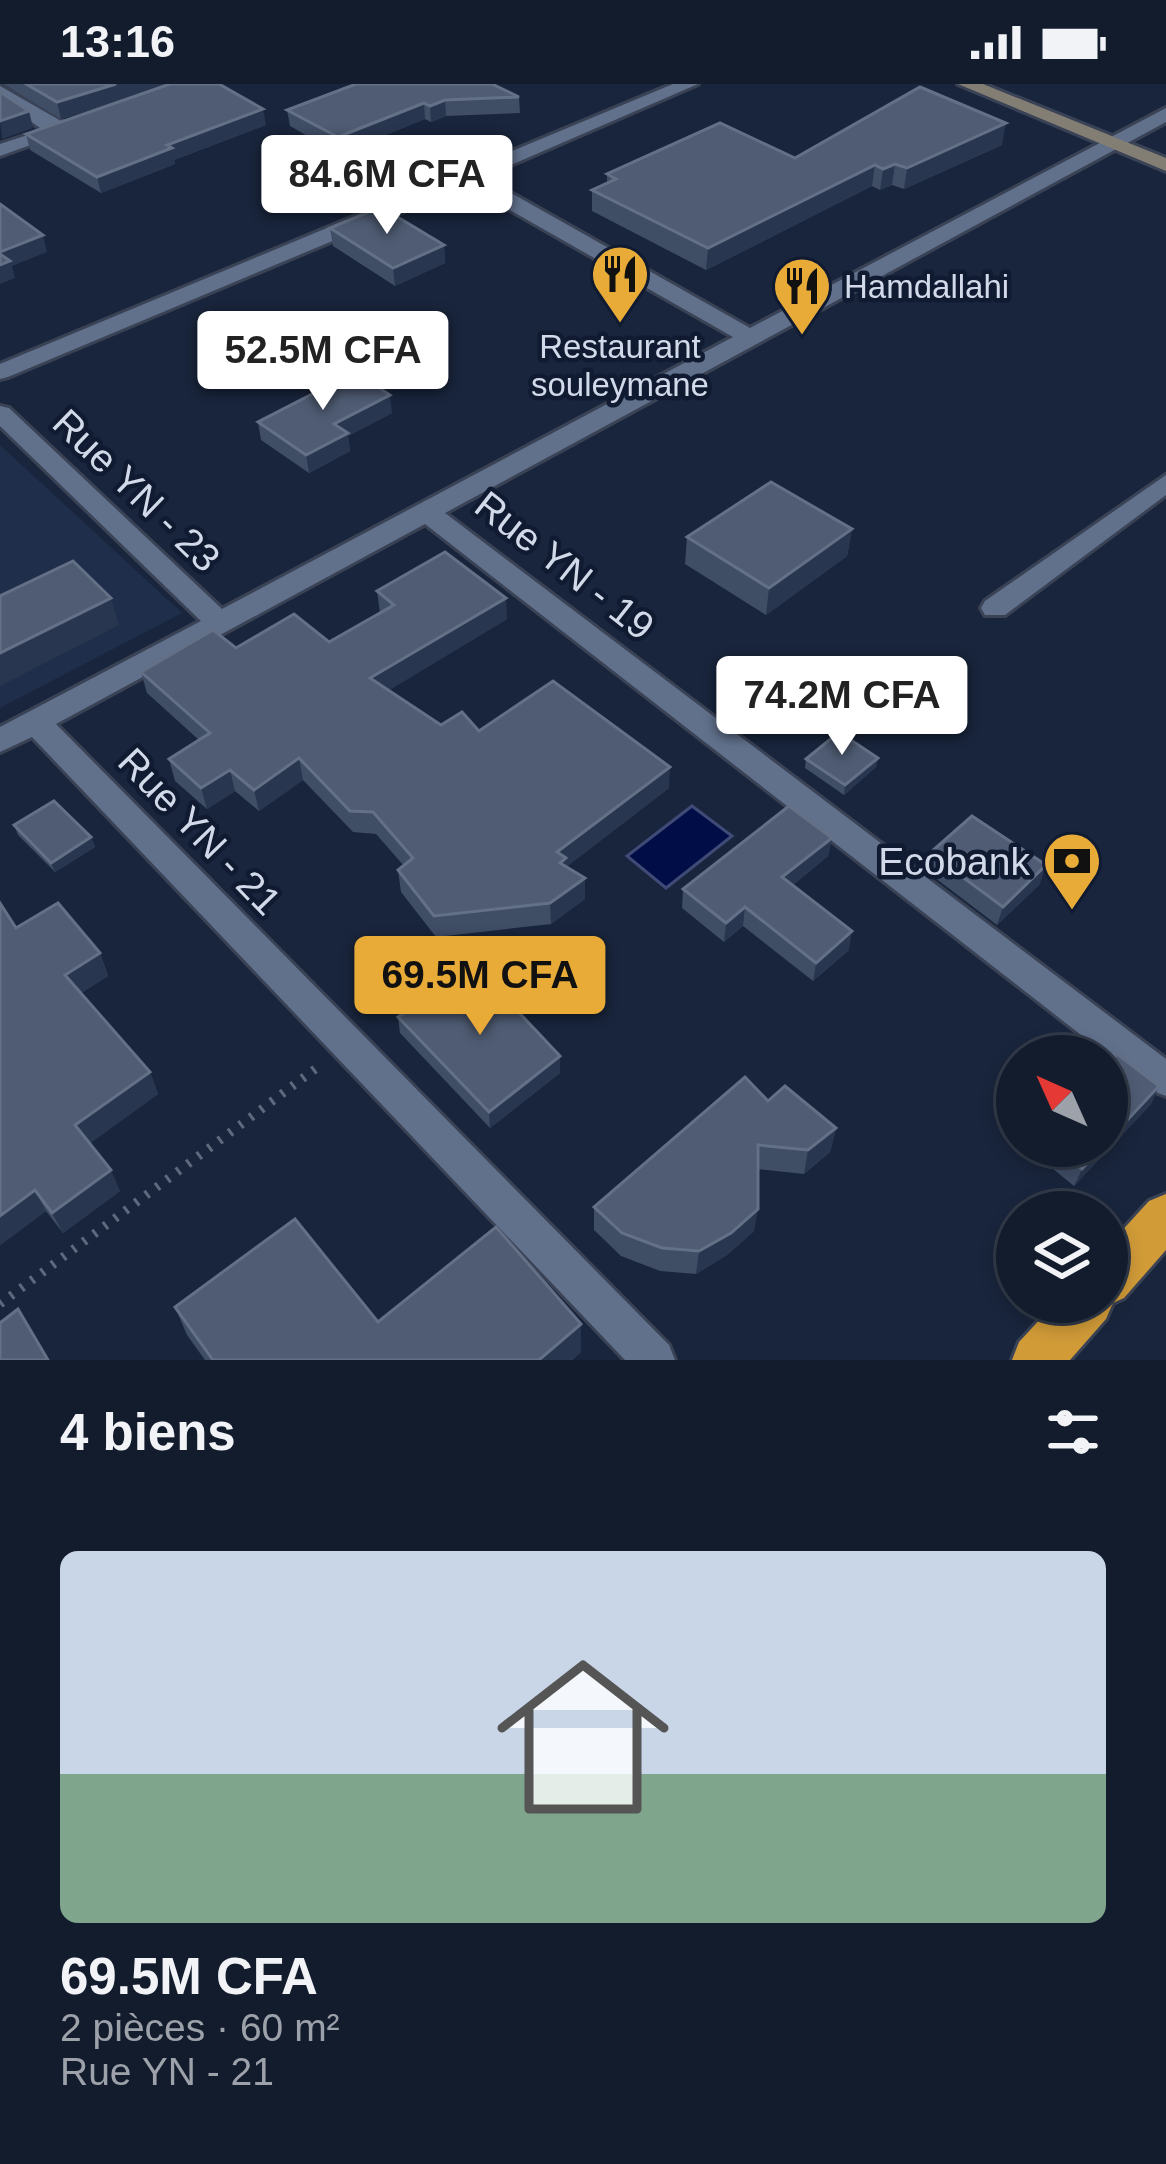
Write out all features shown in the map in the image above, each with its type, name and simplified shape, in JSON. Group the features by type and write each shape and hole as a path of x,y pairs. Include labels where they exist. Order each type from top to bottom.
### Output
{"highway":[{"path":"1128,1259 1166,1216"},
{"path":"1037,1360 1070,1323"}],"street":[{"path":"0,372 689,84"},
{"path":"967,84 1166,165"},
{"path":"0,92 68,128 0,150"},
{"path":"0,741 1166,114"},
{"path":"469,178 749,338"},
{"name":"Rue YN - 23","path":"0,413 220,623"},
{"path":"995,608 1166,484"},
{"name":"Rue YN - 19","path":"427,512 1166,1080"},
{"name":"Rue YN - 21","path":"36,722 654,1360"}],"path":[{"path":"0,1304 349,1044"}],"shaded area":[{"path":"0,445 182,613 0,708"},
{"path":"692,806 732,836 666,888 627,856"}],"building":[{"path":"26,84 116,84 57,102"},
{"path":"170,84 219,84 263,109 97,177 26,134"},
{"path":"356,84 492,84 519,97 424,103 338,137 287,110"},
{"path":"920,87 1006,123 907,168 875,165 708,248 592,190 616,179 607,174 720,123 795,158"},
{"path":"0,92 29,111 0,121"},
{"path":"0,204 43,235 0,252"},
{"path":"381,207 444,245 393,268 330,228"},
{"path":"355,372 390,395 334,424 348,433 306,455 258,422"},
{"path":"771,482 852,529 769,588 687,537"},
{"path":"445,552 506,598 370,678 441,725 462,712 479,731 553,681 670,767 557,852 566,858 560,863 585,878 550,903 434,916 398,870 413,858 373,812 350,811 299,758 254,790 230,770 201,788 169,759 210,733 141,672 213,630 236,648 294,614 329,642 394,605 377,591"},
{"path":"73,561 111,598 0,653 0,596"},
{"path":"839,732 878,758 845,785 806,759"},
{"path":"54,801 91,837 51,863 14,825"},
{"path":"789,806 832,838 782,877 852,931 816,963 745,907 726,923 683,889"},
{"path":"972,816 1046,865 1003,907 930,853"},
{"path":"0,903 16,928 58,903 100,953 65,975 150,1072 75,1125 111,1170 52,1213 35,1190 0,1216"},
{"path":"475,966 560,1056 489,1112 398,1017"},
{"path":"1128,1062 1159,1086 1128,1119"},
{"path":"745,1077 768,1101 785,1086 836,1128 808,1150 758,1145 758,1209 731,1233 699,1251 662,1248 622,1233 594,1207"},
{"path":"295,1219 378,1322 496,1227 581,1324 539,1360 213,1360 175,1307"},
{"path":"18,1309 48,1360 0,1360 0,1323"}],"place":[{"name":"Restaurant souleymane","path":"620,325"},
{"name":"Hamdallahi","path":"802,337"},
{"name":"Ecobank","path":"1072,912"}]}
